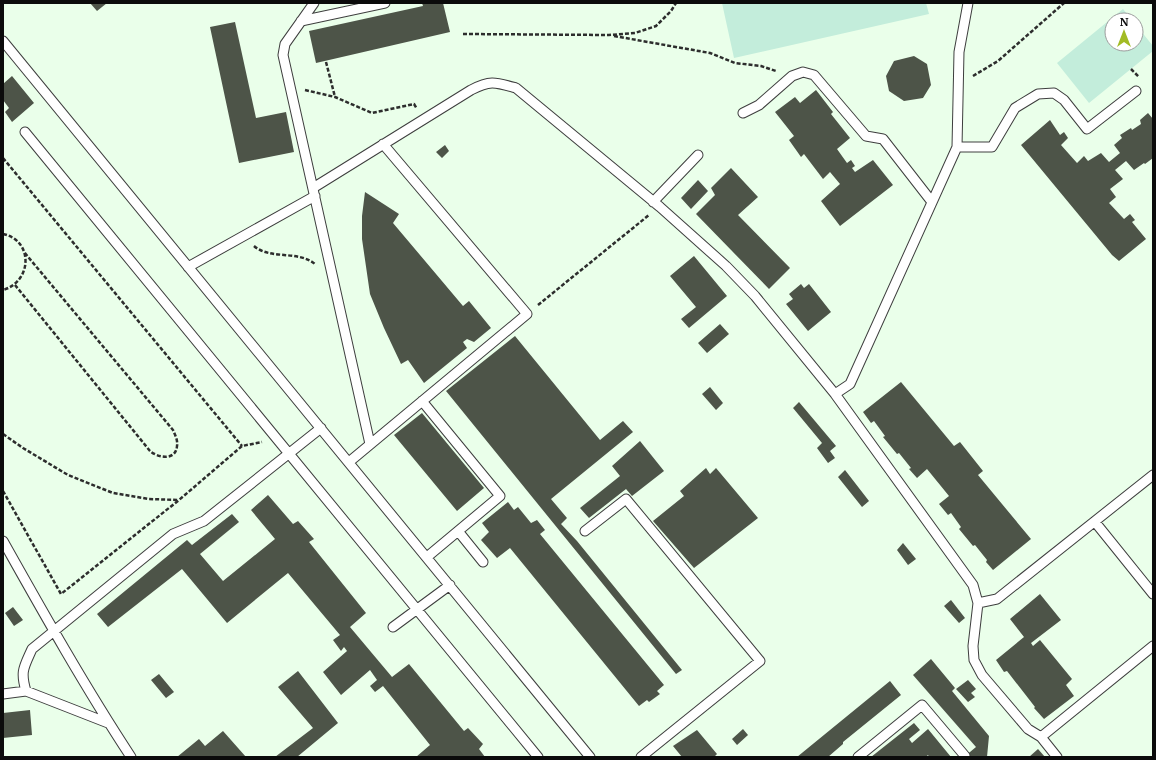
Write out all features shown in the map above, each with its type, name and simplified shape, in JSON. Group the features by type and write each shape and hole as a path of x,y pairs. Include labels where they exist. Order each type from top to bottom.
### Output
{"lane":[{"path":"314,3 285,44 283,55 335,282 370,444"},
{"path":"301,21 384,3"},
{"path":"835,394 850,384 957,147 959,52 968,3"},
{"path":"3,41 590,757"},
{"path":"743,113 759,105 792,76 803,72 814,75 866,136 883,138 932,202"},
{"path":"188,267 243,237 314,192 383,144 471,90 485,83 501,83 516,88 657,204 726,266 755,296 835,394 973,585 978,603 973,646 974,660 982,675 1028,729 1041,737 1057,757"},
{"path":"957,147 992,147 1015,108 1038,94 1054,93 1064,100 1087,129 1136,91"},
{"path":"25,132 538,757"},
{"path":"349,462 527,314 383,144"},
{"path":"657,204 698,155"},
{"path":"422,401 500,496 426,557"},
{"path":"26,691 22,679 26,660 32,649 173,534 204,521 321,428"},
{"path":"978,603 997,599 1153,475"},
{"path":"585,532 626,499 760,661 641,757"},
{"path":"1095,522 1153,594"},
{"path":"458,530 483,562"},
{"path":"3,540 53,631 108,723 131,757"},
{"path":"393,627 450,585"},
{"path":"1041,737 1153,646"},
{"path":"3,694 26,691 108,723"},
{"path":"858,757 922,705 965,756"}],"path":[{"path":"464,34 609,35 635,33 656,26 671,11 676,3"},
{"path":"958,85 998,61 1064,3"},
{"path":"609,35 710,53 735,63 761,66 792,76"},
{"path":"326,62 335,98"},
{"path":"290,86 335,98 372,113 414,104 424,119"},
{"path":"3,158 242,446"},
{"path":"527,314 657,204"},
{"path":"4,234 18,242 24,252 173,430 178,448 173,454 164,458 156,456 150,451 15,285"},
{"path":"243,237 257,249 273,254 298,257 313,263 335,282"},
{"path":"3,290 15,285 22,277 26,265 24,252"},
{"path":"3,434 68,475 113,493 149,499 179,500"},
{"path":"3,491 61,594 179,500 242,446 265,441"}],"green space":[{"path":"722,3 926,3 929,14 734,58"},
{"path":"1104,25 1104,52 1144,52 1144,35 1153,46 1153,51 1089,103 1057,63"}],"building":[{"path":"90,3 107,3 97,11"},
{"path":"422,3 443,3 450,32 316,63 309,31 423,6"},
{"path":"235,22 256,118 286,112 294,152 239,163 210,27"},
{"path":"914,56 927,64 931,85 923,98 904,101 889,91 886,76 894,61"},
{"path":"12,76 34,103 12,122 5,112 9,108 3,100 3,84"},
{"path":"816,90 833,112 831,114 850,138 837,149 847,163 851,160 855,166 852,168 855,172 873,160 893,185 840,226 821,201 840,184 830,172 823,179 804,154 801,157 789,140 794,136 775,112 795,97 800,103"},
{"path":"1148,113 1153,119 1153,158 1134,170 1126,161 1115,170 1123,179 1110,189 1116,197 1109,203 1124,219 1130,214 1135,220 1132,222 1146,239 1119,261 1112,255 1021,145 1050,120 1060,135 1064,132 1068,138 1061,145 1077,163 1084,156 1088,161 1101,153 1109,162 1120,153 1114,145 1122,138 1120,135 1141,124 1140,120"},
{"path":"445,145 449,151 442,158 436,152"},
{"path":"731,168 758,197 738,215 790,268 769,289 696,214 715,195 711,188"},
{"path":"698,180 708,191 691,209 681,198"},
{"path":"365,192 399,214 393,223 463,306 469,301 491,328 474,342 467,339 463,342 467,348 424,383 408,360 401,364 370,294 362,239 362,216"},
{"path":"694,256 727,296 689,328 681,319 696,307 670,276"},
{"path":"801,284 804,288 809,284 831,312 808,331 786,304 793,299 789,294"},
{"path":"720,324 729,334 707,353 698,343"},
{"path":"515,336 600,440 623,421 633,432 551,499 567,518 561,524 577,541 682,670 676,674 446,391"},
{"path":"901,382 954,446 960,442 983,471 978,475 1031,539 993,570 975,545 973,546 959,529 961,527 951,513 948,515 939,504 949,496 927,469 917,478 909,469 911,468 899,453 897,454 883,437 885,436 874,421 871,423 863,412"},
{"path":"710,387 723,403 716,410 702,394"},
{"path":"799,402 836,446 830,451 835,458 828,463 817,448 822,443 793,408"},
{"path":"422,413 484,488 457,511 394,435"},
{"path":"640,441 664,471 632,496 626,489 589,518 580,508 620,476 612,466"},
{"path":"706,468 710,474 716,468 758,518 694,568 653,521 684,496 680,491"},
{"path":"845,470 869,501 862,507 838,477"},
{"path":"268,495 293,524 298,521 314,539 309,542 366,613 350,627 392,677 409,664 464,731 468,728 483,744 479,749 485,757 416,757 430,745 383,686 375,692 370,686 377,680 370,670 341,695 323,672 347,651 344,647 341,651 333,640 340,635 288,573 227,623 182,569 108,627 97,614 187,540 192,545 232,514 239,522 200,554 223,581 275,539 251,510"},
{"path":"508,502 514,510 518,507 531,523 537,520 545,530 540,534 664,685 657,691 660,694 649,702 647,700 639,706 510,548 497,558 481,540 489,532 482,523"},
{"path":"903,543 916,559 908,565 897,550"},
{"path":"1040,594 1061,620 1031,643 1033,646 1040,640 1072,679 1066,685 1074,696 1044,719 1034,708 1035,707 1007,671 1004,672 996,660 1024,637 1010,619"},
{"path":"951,600 965,618 959,623 944,606"},
{"path":"13,607 23,620 14,626 5,613"},
{"path":"931,659 955,688 952,691 989,736 987,757 964,757 976,747 913,675"},
{"path":"298,671 338,723 297,757 275,757 313,728 278,687"},
{"path":"159,674 174,692 166,698 151,680"},
{"path":"968,680 976,689 971,693 975,697 968,702 956,689"},
{"path":"890,681 901,695 843,742 843,744 828,757 797,757"},
{"path":"30,710 32,735 3,738 3,713"},
{"path":"914,723 920,730 909,739 912,743 928,729 951,757 929,757 928,755 926,757 871,757"},
{"path":"743,729 748,735 737,745 732,739"},
{"path":"697,730 717,754 714,757 682,757 673,746"},
{"path":"223,731 246,757 177,757 199,739 205,746"},
{"path":"1038,749 1045,757 1029,757"}]}
